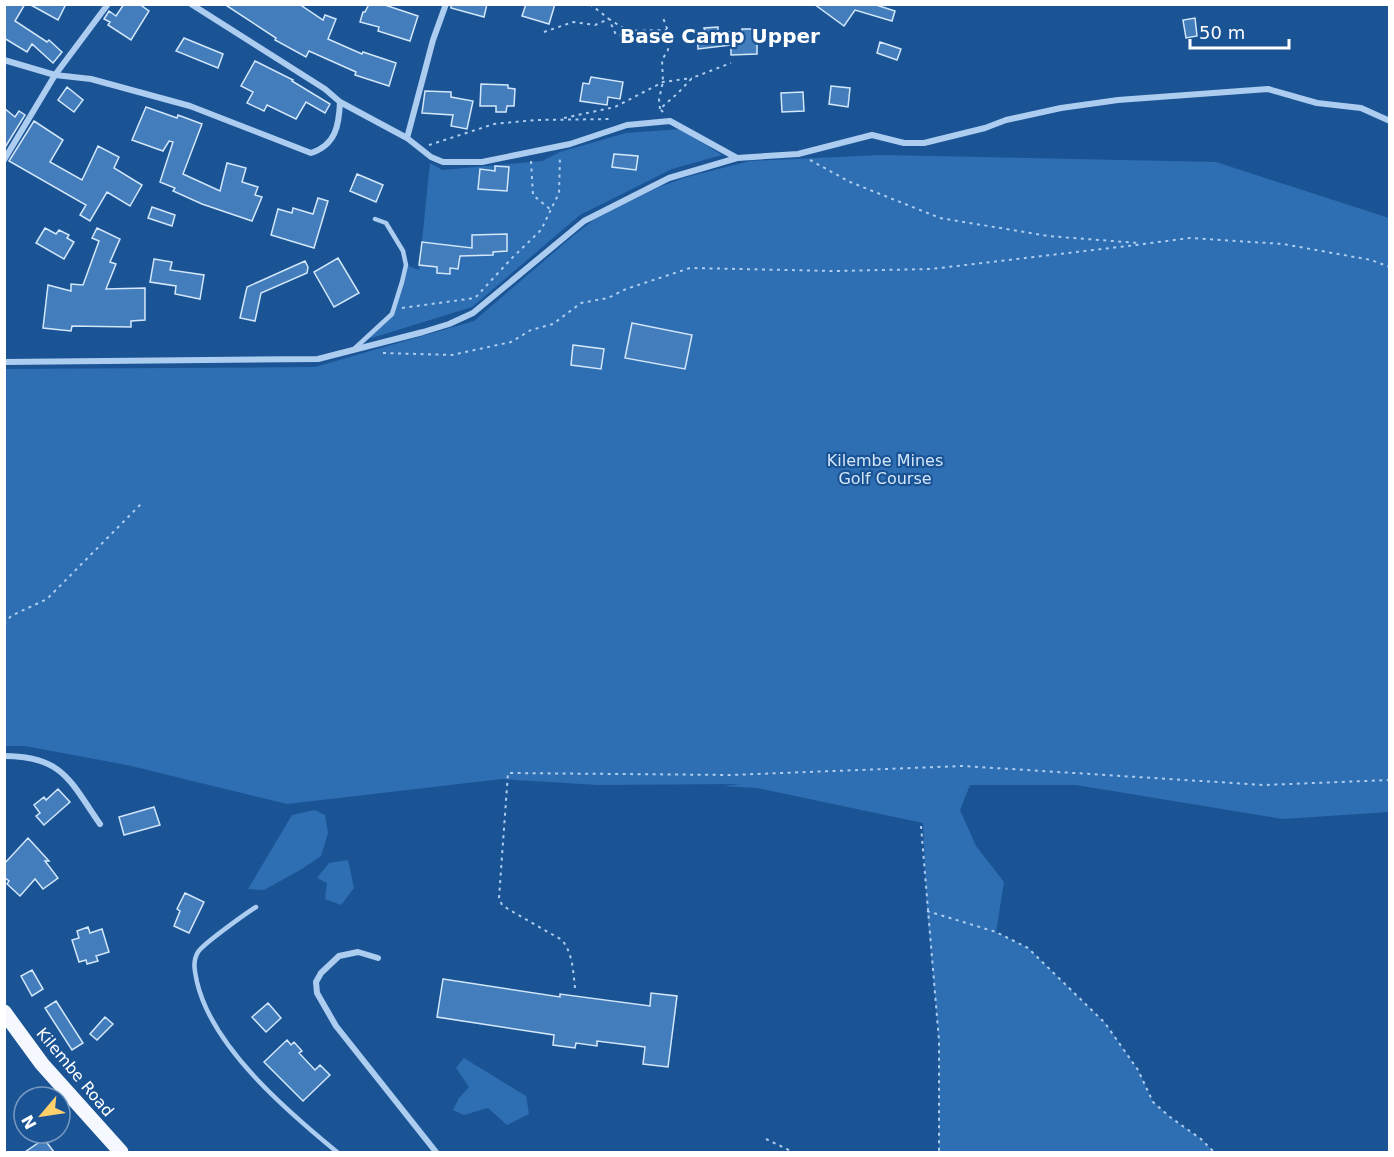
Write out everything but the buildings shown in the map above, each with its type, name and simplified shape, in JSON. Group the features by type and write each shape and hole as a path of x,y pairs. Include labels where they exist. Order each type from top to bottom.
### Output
{"main road":[{"name":"Kilembe Road","path":"4,1012 42,1064 121,1152"}],"street":[{"path":"4,160 55,75 108,4"},
{"path":"191,4 325,89 340,102 408,138 431,157 443,162 482,162 560,146 632,125 670,121 737,158"},
{"path":"408,138 433,40 446,4"},
{"path":"4,60 55,75 91,79 190,106 311,153 322,150 339,124 340,102"},
{"path":"4,362 318,359 441,326 473,313 584,221 669,178 737,158 798,154 872,135 904,143 924,143 985,128 1006,120 1061,108 1118,100 1269,89 1317,103 1361,108 1389,121"},
{"path":"4,756 20,756 53,765 69,779 100,824"},
{"path":"378,958 358,952 339,956 321,973 316,982 317,993 336,1026 436,1152"}],"lane":[{"path":"353,350 392,314 406,265 403,251 386,223 375,219"},
{"path":"255,907 198,950 194,967 202,1002 225,1040 267,1090 337,1152"}],"path":[{"path":"590,4 628,31 667,30"},
{"path":"662,15 669,34 668,50 662,60 663,82 659,99 660,109 670,121"},
{"path":"544,32 573,22 595,25 609,19"},
{"path":"609,19 616,35 668,40"},
{"path":"560,120 615,107 663,82 692,78 731,63"},
{"path":"660,109 692,78"},
{"path":"421,148 494,124 535,120 611,119 632,125"},
{"path":"394,309 475,298 541,230 559,193 560,146"},
{"path":"531,152 533,195 551,210"},
{"path":"798,154 850,182 940,218 1047,236 1145,244"},
{"path":"375,353 452,355 512,342 531,330 553,324 581,303 608,298 626,289 690,268 835,271 931,269 1190,238 1283,244 1371,260 1389,267"},
{"path":"4,624 11,616 47,599 141,504"},
{"path":"575,988 569,948 562,940 502,905 499,898 508,773 730,775 963,766 1264,785 1389,780"},
{"path":"921,826 939,1041 939,1152"},
{"path":"927,911 996,932 1028,948 1105,1023 1138,1070 1153,1101 1214,1152"},
{"path":"766,1139 792,1152"}],"green space":[{"path":"681,129 722,155 672,169 580,215 472,307 362,341 394,309 406,265 419,270 430,163 442,170 542,161 560,152 626,133"},
{"name":"Kilembe Mines Golf Course","path":"881,155 1216,162 1389,218 1389,812 1283,819 1076,785 970,785 960,810 976,846 1004,882 996,932 1028,948 1105,1023 1138,1070 1153,1102 1201,1139 1214,1152 939,1152 939,1041 927,911 923,823 757,788 723,786 741,784 598,785 502,779 287,804 127,765 25,746 5,746 4,369 315,367 474,321 595,219 659,187 687,177 750,161"},
{"path":"315,810 325,815 328,833 321,856 264,890 248,889 292,815"},
{"path":"348,860 354,888 341,905 325,899 327,883 317,878 329,863"},
{"path":"464,1058 526,1096 529,1114 507,1125 488,1108 464,1115 453,1110 459,1098 469,1087 456,1068"}],"district":[{"name":"Base Camp Upper","path":"720,36"}]}
